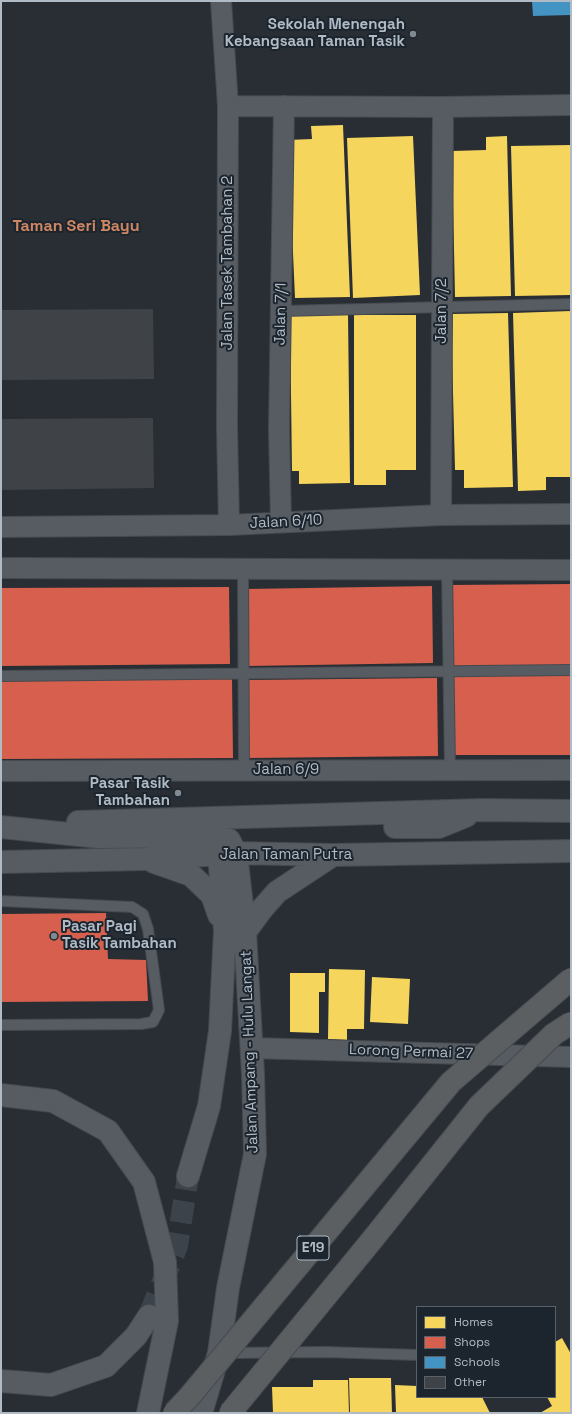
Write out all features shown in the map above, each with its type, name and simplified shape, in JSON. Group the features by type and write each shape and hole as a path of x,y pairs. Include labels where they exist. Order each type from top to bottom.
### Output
{"highway":[{"name":"E19","path":"174,1413 189,1397 451,1082 571,980"},
{"name":"E19","path":"230,1413 377,1234 479,1106 554,1034 571,1023"}],"street":[{"name":"Jalan Tasek Tambahan 2","path":"221,1 228,106 227,427 229,525"},
{"path":"228,106 444,107 571,105"},
{"name":"Jalan 7/1","path":"281,522 279,429 284,106"},
{"name":"Jalan 7/2","path":"441,515 444,107"},
{"name":"Jalan 6/10","path":"1,527 229,525 441,515 571,514"},
{"path":"1,568 571,570"},
{"name":"Jalan 6/9","path":"1,771 571,770"},
{"path":"1,826 99,836 202,836 228,849 243,833 260,830 439,827 482,810"},
{"path":"1,826 482,810 571,811"},
{"name":"Jalan Taman Putra","path":"1,862 144,859 228,849 333,856 571,850"},
{"name":"Jalan Ampang - Hulu Langat","path":"201,1413 219,1353 228,1288 255,1154 251,1048 235,932 228,849"},
{"path":"144,859 191,875 212,895 235,932 262,909 277,892 333,856"},
{"name":"Jalan Ampang - Hulu Langat","path":"188,1176 209,1106 235,932"},
{"name":"Lorong Permai 27","path":"251,1048 571,1056"},
{"path":"1,1095 53,1101 108,1131 144,1182 165,1262 167,1314 167,1321 148,1413"},
{"path":"1,1381 51,1385 106,1366 136,1336 149,1316"}],"lane":[{"path":"281,311 571,304"},
{"path":"243,569 244,770"},
{"path":"447,569 450,770"},
{"path":"1,676 571,670"},
{"path":"1,901 132,907 143,914 148,929 159,1010 153,1022 141,1024 1,1024"},
{"path":"219,1353 326,1352 416,1355"}],"building: Homes":[{"path":"343,125 350,297 295,298 288,140 312,139 311,126"},
{"path":"413,136 420,295 353,298 347,138"},
{"path":"507,136 511,296 455,297 452,151 486,150 486,137"},
{"path":"571,145 571,295 515,296 511,146"},
{"path":"571,311 571,477 546,477 546,490 518,491 513,313"},
{"path":"508,313 513,487 464,488 464,470 455,470 451,314"},
{"path":"348,314 350,483 299,484 299,471 292,471 290,315"},
{"path":"354,315 416,315 416,470 386,470 386,485 354,485"},
{"path":"329,969 365,970 364,1029 347,1029 347,1040 328,1039"},
{"path":"290,973 325,973 325,992 319,992 319,1033 290,1032"},
{"path":"372,977 410,979 408,1024 370,1022"},
{"path":"562,1338 571,1354 571,1413 540,1413 552,1406 548,1398 556,1398 556,1341"},
{"path":"349,1378 391,1378 392,1413 350,1413"},
{"path":"313,1380 348,1380 349,1413 273,1413 272,1387 313,1387"},
{"path":"395,1385 416,1386 416,1398 482,1398 490,1413 396,1413"}],"building: Shops":[{"path":"571,584 571,665 451,666 450,585"},
{"path":"432,586 433,663 248,666 246,589"},
{"path":"229,587 230,664 1,666 1,588"},
{"path":"452,676 571,676 571,755 452,755"},
{"path":"232,678 233,758 1,759 1,679"},
{"path":"437,678 438,756 249,758 248,680"},
{"name":"Pasar Pagi Tasik Tambahan","path":"106,913 108,959 146,960 148,1001 1,1002 1,914"}],"building: Schools":[{"path":"532,1 571,1 571,15 533,16"}],"building: Other":[{"path":"153,309 154,379 1,380 1,310"},
{"path":"153,418 154,488 1,490 1,419"}],"tunnel":[{"path":"149,1316 177,1246 188,1176"}],"place":[{"name":"Sekolah Menengah Kebangsaan Taman Tasik","path":"413,34"},
{"name":"Pasar Tasik Tambahan","path":"178,793"},
{"name":"Pasar Pagi Tasik Tambahan","path":"54,936"}],"district":[{"name":"Taman Seri Bayu","path":"76,227"}]}
